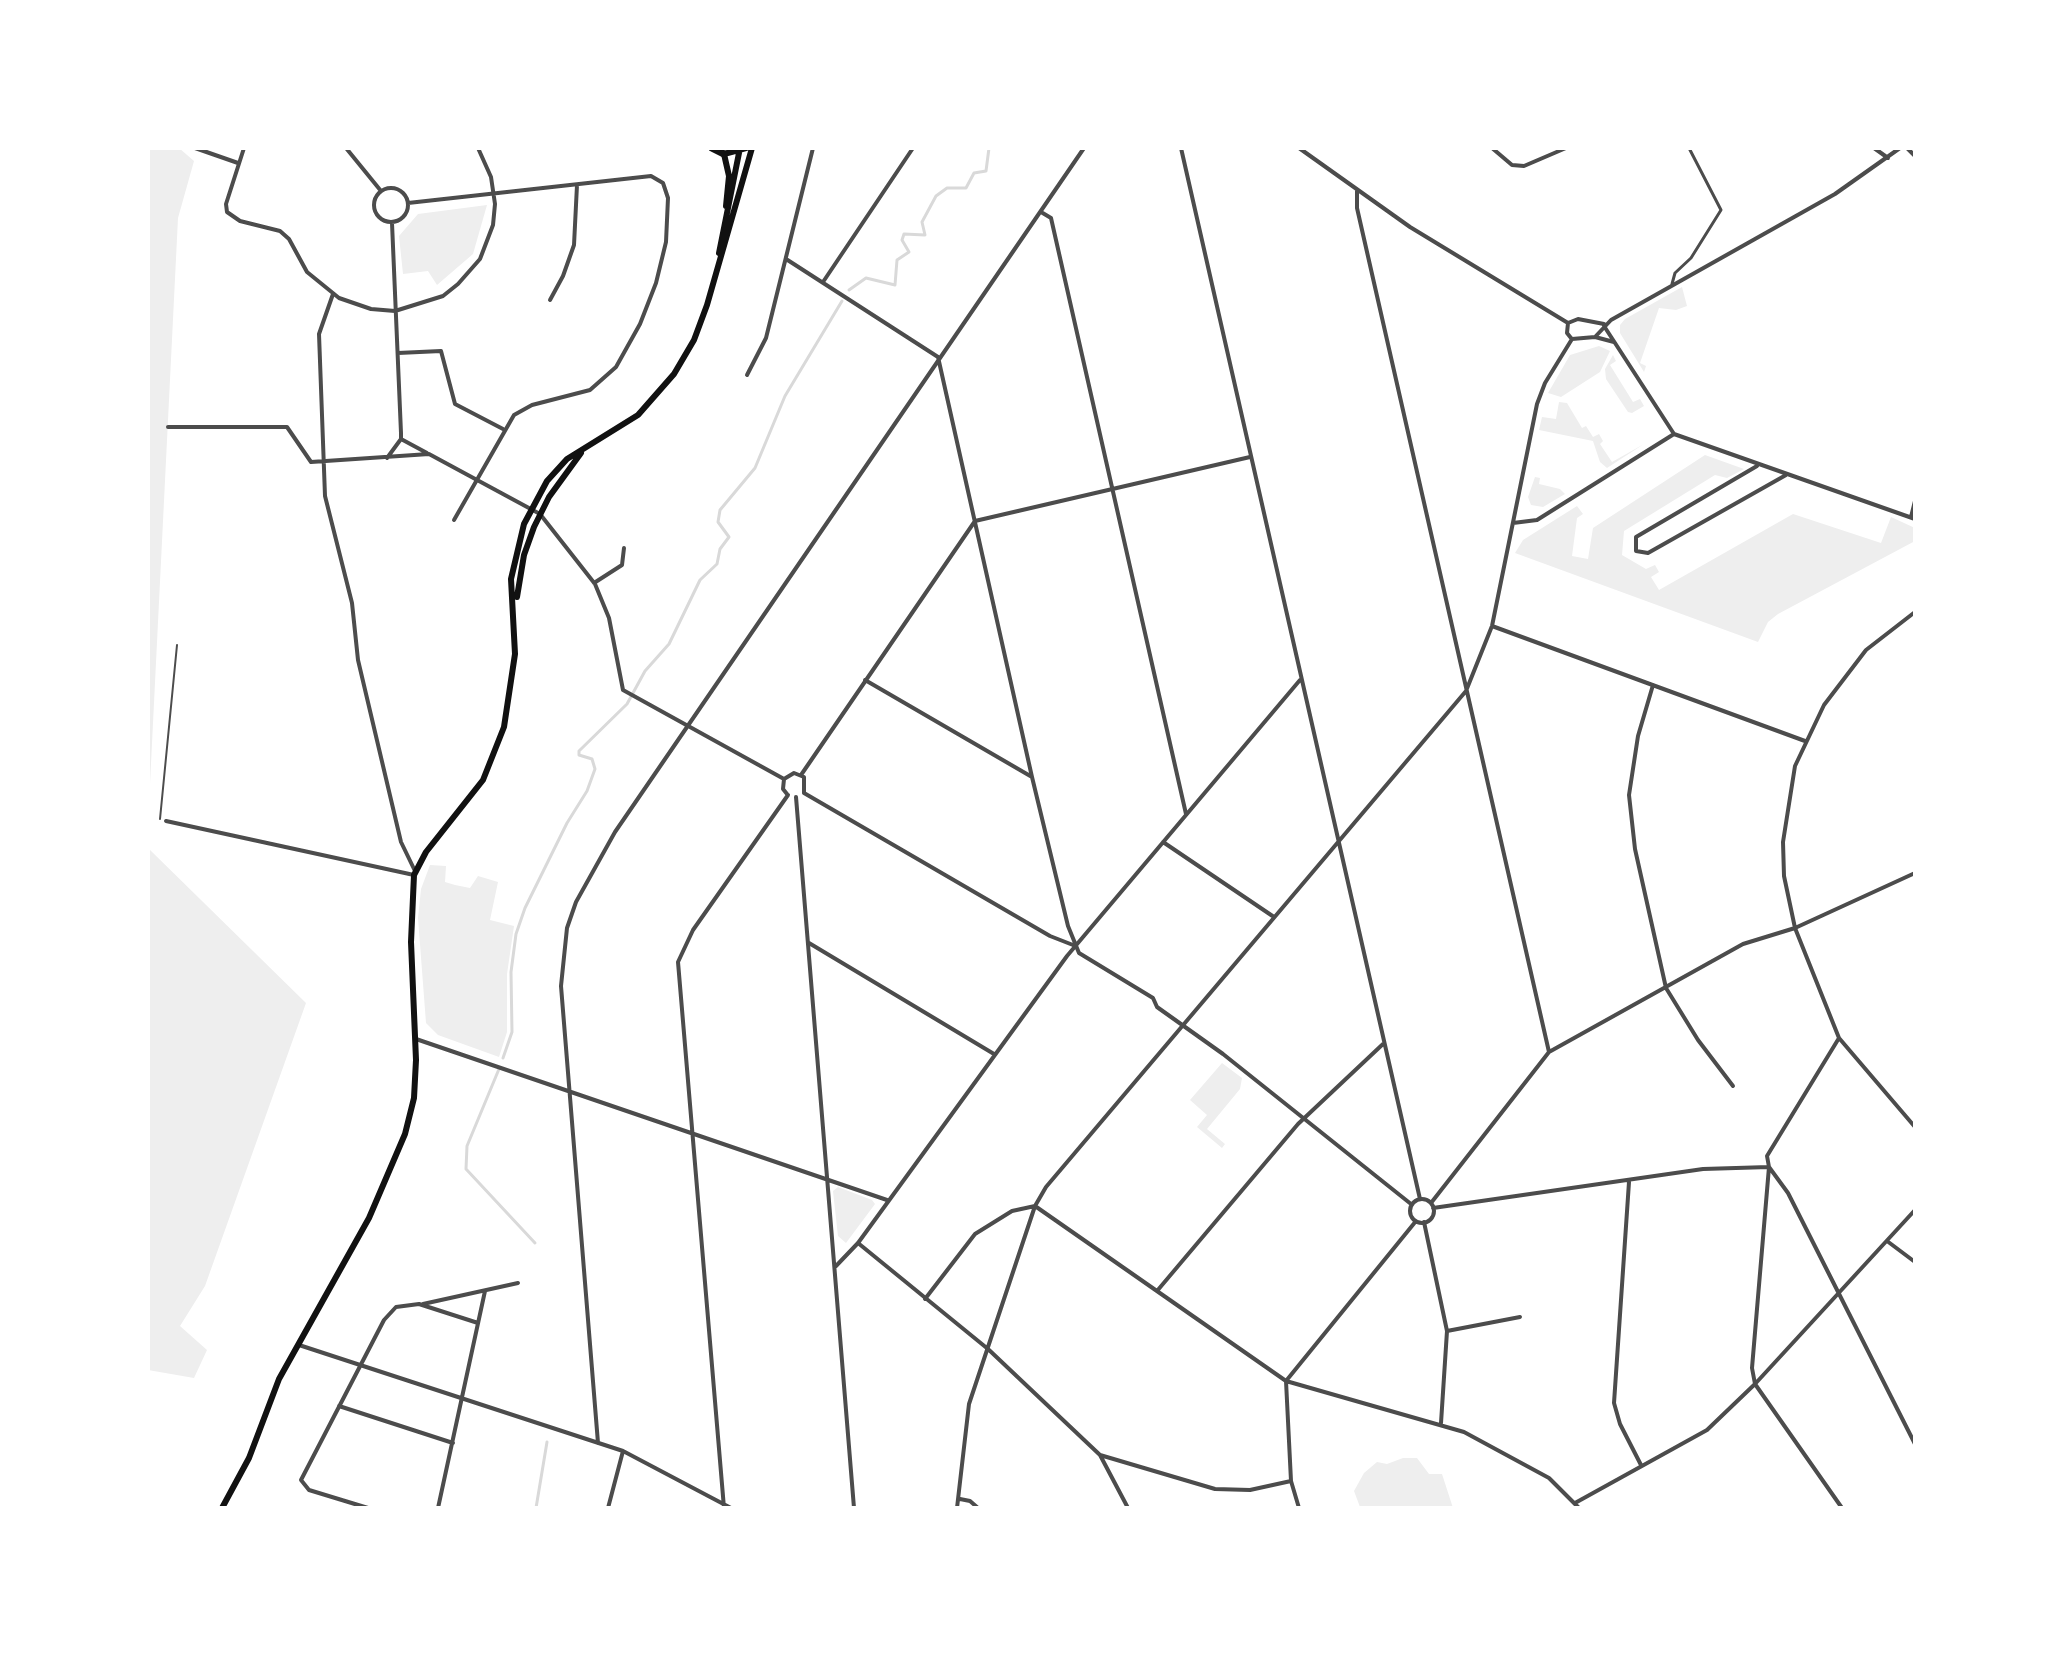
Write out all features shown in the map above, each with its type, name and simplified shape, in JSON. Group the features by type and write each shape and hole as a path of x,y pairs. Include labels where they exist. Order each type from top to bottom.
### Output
{"main road":[{"path":"712,148 724,154 742,149 715,276"},
{"path":"515,604 511,579 516,551 531,509 547,481 567,459 638,415 674,374 694,340 752,148"},
{"path":"724,154 729,176 724,200 727,210"},
{"path":"222,1508 249,1458 297,1344 369,1218 390,1174 414,1098 416,1039 411,942 414,873 483,780 495,752 511,700 515,604 524,555 540,514 568,468 589,444"}],"street":[{"path":"195,148 238,163"},
{"path":"244,148 226,204 227,212 240,221 280,231 289,239 307,272 333,294 371,309 395,311 443,296 471,272 487,244 493,225 494,194 478,148"},
{"path":"346,148 381,191"},
{"path":"747,375 766,338 813,148"},
{"path":"823,282 913,148"},
{"path":"598,1443 561,986 562,958 571,915 598,859 938,357 1084,148"},
{"path":"1181,148 1420,1199"},
{"path":"1299,148 1357,191 1468,264 1568,323 1582,319 1604,325 1674,434 1757,466 1913,518 1915,501"},
{"path":"1492,148 1512,165 1524,166 1566,148"},
{"path":"1672,286 1675,273 1691,258 1721,210 1689,148"},
{"path":"1874,148 1888,158"},
{"path":"1595,337 1604,325 1835,194 1900,148"},
{"path":"1907,148 1915,156"},
{"path":"408,203 645,176 660,180 668,198 662,261 648,307 616,367 590,390 523,409 503,429 454,520"},
{"path":"550,300 574,245 577,185"},
{"path":"390,188 400,190 408,203 404,216 392,223 381,219 375,211 374,200 381,191 390,188"},
{"path":"1357,191 1357,208 1549,1052"},
{"path":"1041,212 1051,218 1186,814"},
{"path":"387,458 401,439 392,223"},
{"path":"786,259 938,357 1032,777 1079,953 1153,998 1157,1007 1223,1054 1411,1204"},
{"path":"333,294 319,334 325,496 352,603 358,660 401,842 414,873"},
{"path":"1568,323 1567,333 1572,339"},
{"path":"1572,339 1595,337 1614,342"},
{"path":"957,1508 965,1428 1035,1206 1046,1187 1466,691 1492,626 1537,404 1545,383 1572,339"},
{"path":"398,353 441,351 455,404 503,429"},
{"path":"168,427 287,427 311,462 429,454"},
{"path":"1513,523 1537,520 1674,434"},
{"path":"401,439 540,514 594,583 609,618 619,684 628,695 784,779"},
{"path":"801,775 975,521 1250,457"},
{"path":"1757,466 1636,537 1636,551 1648,553 1786,475"},
{"path":"594,583 622,565 624,548"},
{"path":"1915,612 1866,650 1843,676 1805,741 1789,792 1783,842 1784,876 1795,928 1839,1038 1915,1127"},
{"path":"1492,626 1805,741"},
{"path":"865,680 1032,777"},
{"path":"836,1266 858,1243 1075,946 1300,680"},
{"path":"1653,685 1634,761 1630,824 1666,988 1698,1040 1733,1086"},
{"path":"784,779 794,773 801,775 806,783 804,793"},
{"path":"784,779 783,789 788,795 796,797 804,793"},
{"path":"804,793 1050,936 1075,946"},
{"path":"724,1506 678,962 693,930 788,795"},
{"path":"796,797 854,1508"},
{"path":"166,821 414,873"},
{"path":"1163,842 1274,918"},
{"path":"1411,1204 1410,1214 1416,1221 1424,1222 1431,1217 1432,1205 1549,1052 1743,944 1795,928 1915,873"},
{"path":"809,943 994,1054"},
{"path":"1839,1038 1767,1156 1769,1167 1752,1368 1755,1384 1842,1508"},
{"path":"416,1039 887,1200"},
{"path":"1169,1042 1174,1046"},
{"path":"1157,1291 1304,1118 1383,1044"},
{"path":"1219,1060 1223,1054"},
{"path":"1420,1199 1432,1205 1629,1182 1703,1169 1769,1167"},
{"path":"1769,1167 1788,1193 1915,1444"},
{"path":"1629,1182 1614,1403 1620,1424 1641,1465"},
{"path":"1411,1204 1420,1199"},
{"path":"1035,1206 1286,1381 1441,1423 1549,1478 1577,1506 1641,1465 1707,1430 1755,1384 1915,1210"},
{"path":"925,1299 975,1234 990,1221 1035,1206"},
{"path":"1299,1508 1291,1481 1286,1381 1416,1221"},
{"path":"1424,1222 1447,1331 1441,1423"},
{"path":"1887,1241 1915,1262"},
{"path":"858,1243 988,1349 1100,1455 1128,1508"},
{"path":"368,1508 303,1485 301,1480 390,1311 518,1283"},
{"path":"438,1508 485,1291"},
{"path":"419,1304 478,1323"},
{"path":"1447,1331 1520,1317"},
{"path":"297,1344 623,1451 731,1508"},
{"path":"339,1406 453,1443"},
{"path":"608,1508 623,1451"},
{"path":"1100,1455 1215,1489 1250,1490 1291,1481"},
{"path":"960,1499 970,1501 978,1508"}],"lane":[{"path":"160,819 177,645"}],"shaded area":[{"path":"148,148 179,148 194,161 178,218 148,824"},
{"path":"487,205 473,254 437,285 428,271 403,274 399,236 418,214"},
{"path":"1682,287 1687,306 1676,310 1659,308 1640,363 1646,366 1644,372 1620,333 1620,325 1625,319"},
{"path":"1599,346 1610,351 1600,372 1561,397 1548,393 1570,355"},
{"path":"1613,355 1616,361 1610,365 1633,402 1640,399 1644,406 1632,413 1628,412 1606,379 1605,369"},
{"path":"1559,402 1567,403 1582,428 1586,426 1593,437 1599,434 1603,441 1600,444 1612,462 1644,444 1607,468 1600,462 1593,441 1539,430 1542,417 1556,419"},
{"path":"1705,455 1744,469 1727,478 1715,475 1624,531 1622,555 1646,569 1655,565 1659,572 1651,577 1659,590 1793,514 1881,543 1891,517 1915,528 1915,541 1778,614 1768,622 1758,642 1515,553 1523,540 1577,506 1583,514 1577,518 1572,556 1588,559 1593,528"},
{"path":"1535,477 1540,478 1539,484 1560,489 1565,494 1543,507 1531,505 1528,497"},
{"path":"148,848 306,1003 205,1286 180,1326 207,1350 194,1378 148,1370"},
{"path":"430,865 446,866 445,882 455,885 470,888 478,876 498,882 490,920 514,926 507,974 507,1032 499,1057 438,1035 426,1023 418,918 421,889"},
{"path":"1222,1063 1242,1078 1240,1089 1207,1129 1225,1144 1222,1148 1197,1127 1207,1115 1190,1100"},
{"path":"838,1187 875,1204 846,1243 838,1236 833,1191"},
{"path":"1403,1458 1417,1458 1429,1474 1442,1474 1453,1508 1360,1507 1354,1491 1364,1473 1377,1462 1387,1464"}],"waterway":[{"path":"849,290 866,278 895,285 897,260 909,252 902,240 904,234 925,235 922,222 936,196 947,188 966,188 974,173 986,171 989,148"},
{"path":"503,1058 512,1032 511,972 516,934 525,908 567,823 587,791 595,769 592,759 579,755 579,751 627,704 645,671 669,644 700,580 717,564 720,549 729,537 718,522 720,510 755,468 785,396 842,301"},
{"path":"499,1069 467,1146 466,1169 535,1243"},
{"path":"536,1508 547,1442"}]}
